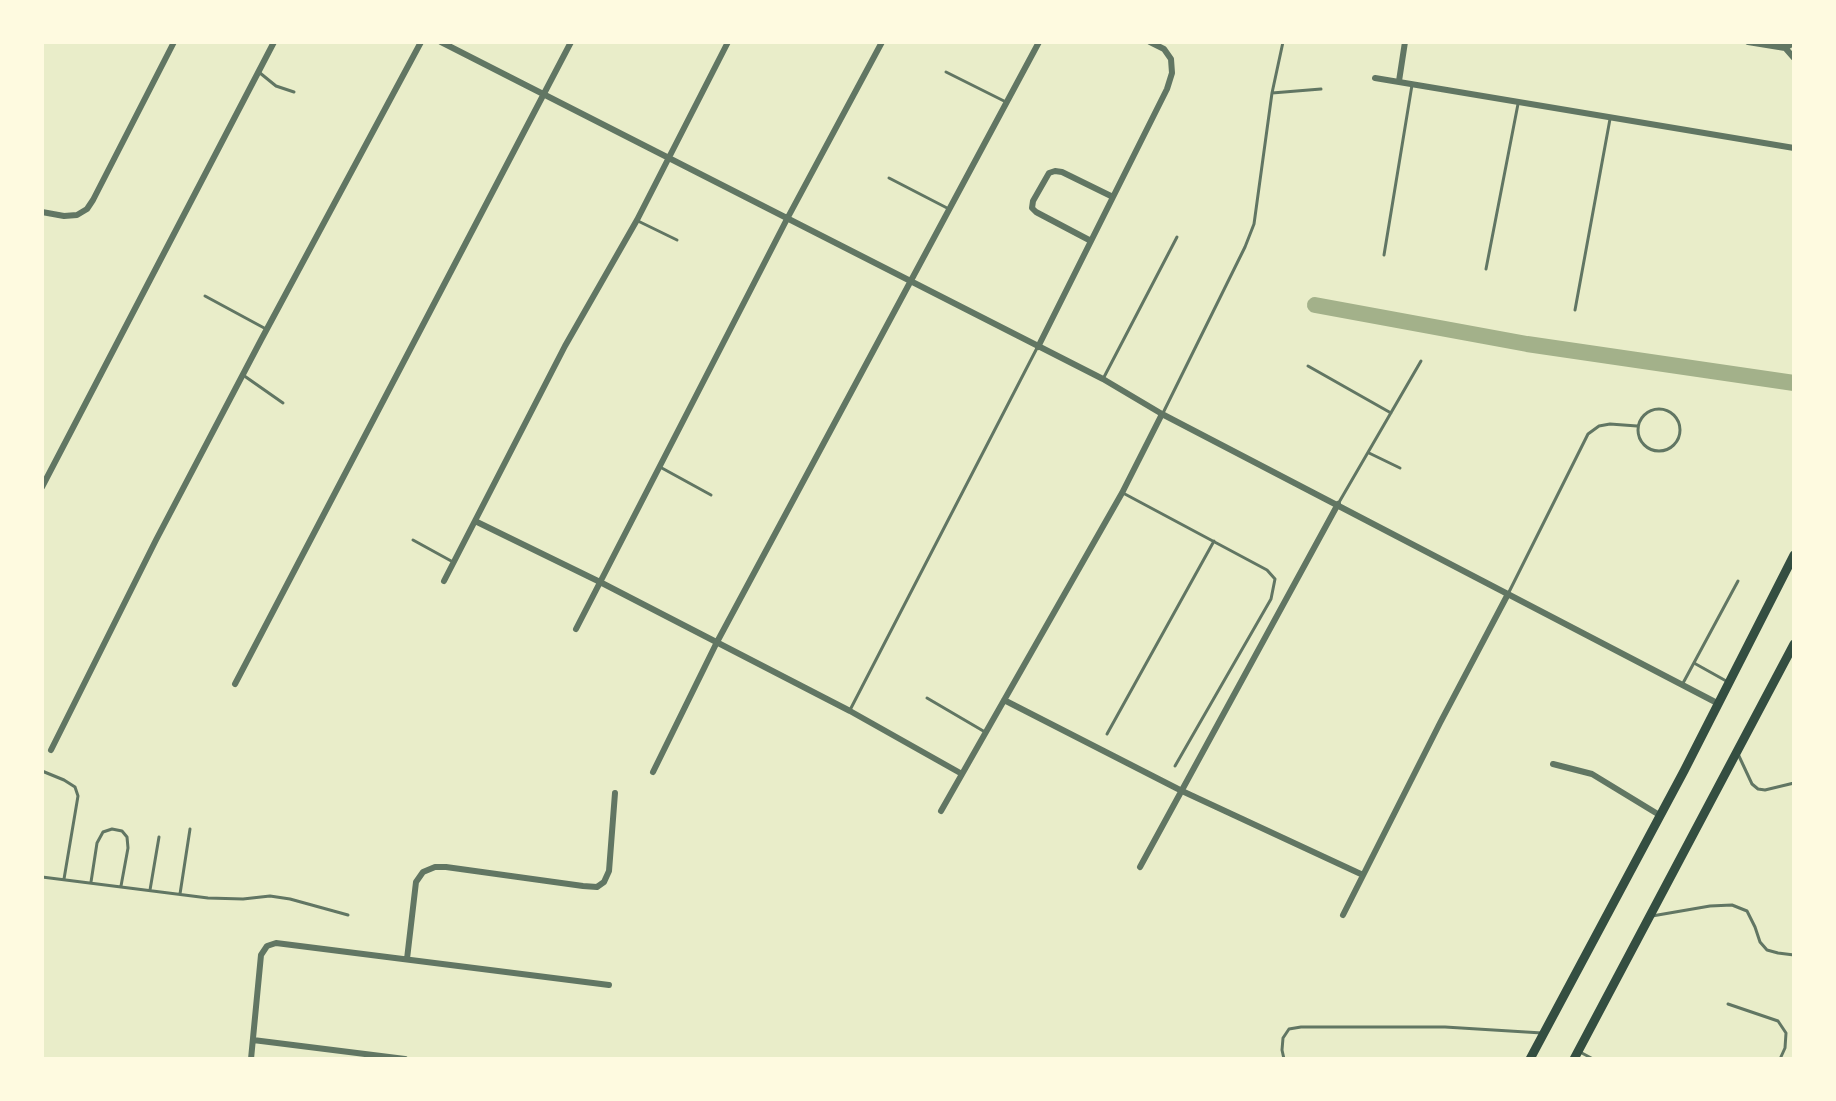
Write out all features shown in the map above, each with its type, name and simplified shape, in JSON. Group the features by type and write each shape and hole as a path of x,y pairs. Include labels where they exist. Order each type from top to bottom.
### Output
{"main road":[{"path":"1530,1059 1719,704 1794,555"},
{"path":"1576,1055 1794,644"}],"street":[{"path":"42,212 70,215 87,209 174,42"},
{"path":"42,487 274,42"},
{"path":"51,750 156,540 266,329 421,42"},
{"path":"441,42 1102,379 1162,414 1719,704"},
{"path":"236,684 572,42"},
{"path":"444,581 565,346 637,220 728,42"},
{"path":"576,629 787,219 882,42"},
{"path":"653,772 717,642 1039,42"},
{"path":"1038,346 1167,89 1172,73 1171,58 1164,49 1150,42"},
{"path":"1399,81 1405,42"},
{"path":"1748,42 1785,48 1794,43"},
{"path":"1780,42 1794,58"},
{"path":"1375,78 1794,148"},
{"path":"1091,242 1036,212 1032,208 1033,201 1049,173 1055,171 1062,172 1113,197"},
{"path":"941,811 1122,493 1162,414"},
{"path":"1140,867 1338,504"},
{"path":"475,521 600,582 850,711 962,774"},
{"path":"1343,915 1440,723 1509,594"},
{"path":"1004,700 1182,791 1363,875"},
{"path":"1553,764 1592,774 1660,816"},
{"path":"407,959 416,882 423,872 435,867 597,887 609,871 615,793"},
{"path":"251,1059 261,955 267,946 276,943 609,986"},
{"path":"253,1040 405,1059"}],"lane":[{"path":"1162,414 1245,248 1254,224 1272,93 1283,42"},
{"path":"258,72 276,86 294,92"},
{"path":"946,72 1007,102"},
{"path":"1384,255 1412,84"},
{"path":"1272,93 1321,89"},
{"path":"1486,269 1518,102"},
{"path":"1575,310 1610,117"},
{"path":"889,178 949,209"},
{"path":"637,220 677,240"},
{"path":"1102,379 1177,237"},
{"path":"205,296 266,329"},
{"path":"850,711 1038,346"},
{"path":"1338,504 1421,361"},
{"path":"1308,366 1391,413"},
{"path":"242,375 283,403"},
{"path":"1656,409 1673,414 1679,421 1681,430 1674,446 1666,451 1657,452 1641,443 1637,435 1637,426 1648,411 1656,409"},
{"path":"1509,594 1588,434 1599,426 1637,426"},
{"path":"1369,453 1400,468"},
{"path":"660,466 711,495"},
{"path":"1122,493 1267,570 1275,579 1271,599 1175,766"},
{"path":"413,540 453,562"},
{"path":"1107,734 1214,542"},
{"path":"1682,685 1738,581"},
{"path":"1694,663 1730,682"},
{"path":"927,698 986,732"},
{"path":"1737,752 1752,784 1758,789 1764,790 1794,783"},
{"path":"42,771 75,787 78,796 64,879"},
{"path":"91,882 97,843 103,832 112,829 122,831 127,837 128,848 121,886"},
{"path":"180,894 190,829"},
{"path":"150,890 159,837"},
{"path":"42,877 180,894 231,898 270,896 290,899 348,915"},
{"path":"1650,916 1710,906 1732,905 1747,911 1760,942 1767,950 1794,955"},
{"path":"1728,1004 1778,1021 1786,1033 1785,1048 1780,1059"},
{"path":"1284,1059 1283,1038 1288,1029 1301,1027 1445,1027 1544,1033"},
{"path":"1576,1055 1593,1059"}],"waterway":[{"path":"1315,305 1527,344 1794,383"}]}
